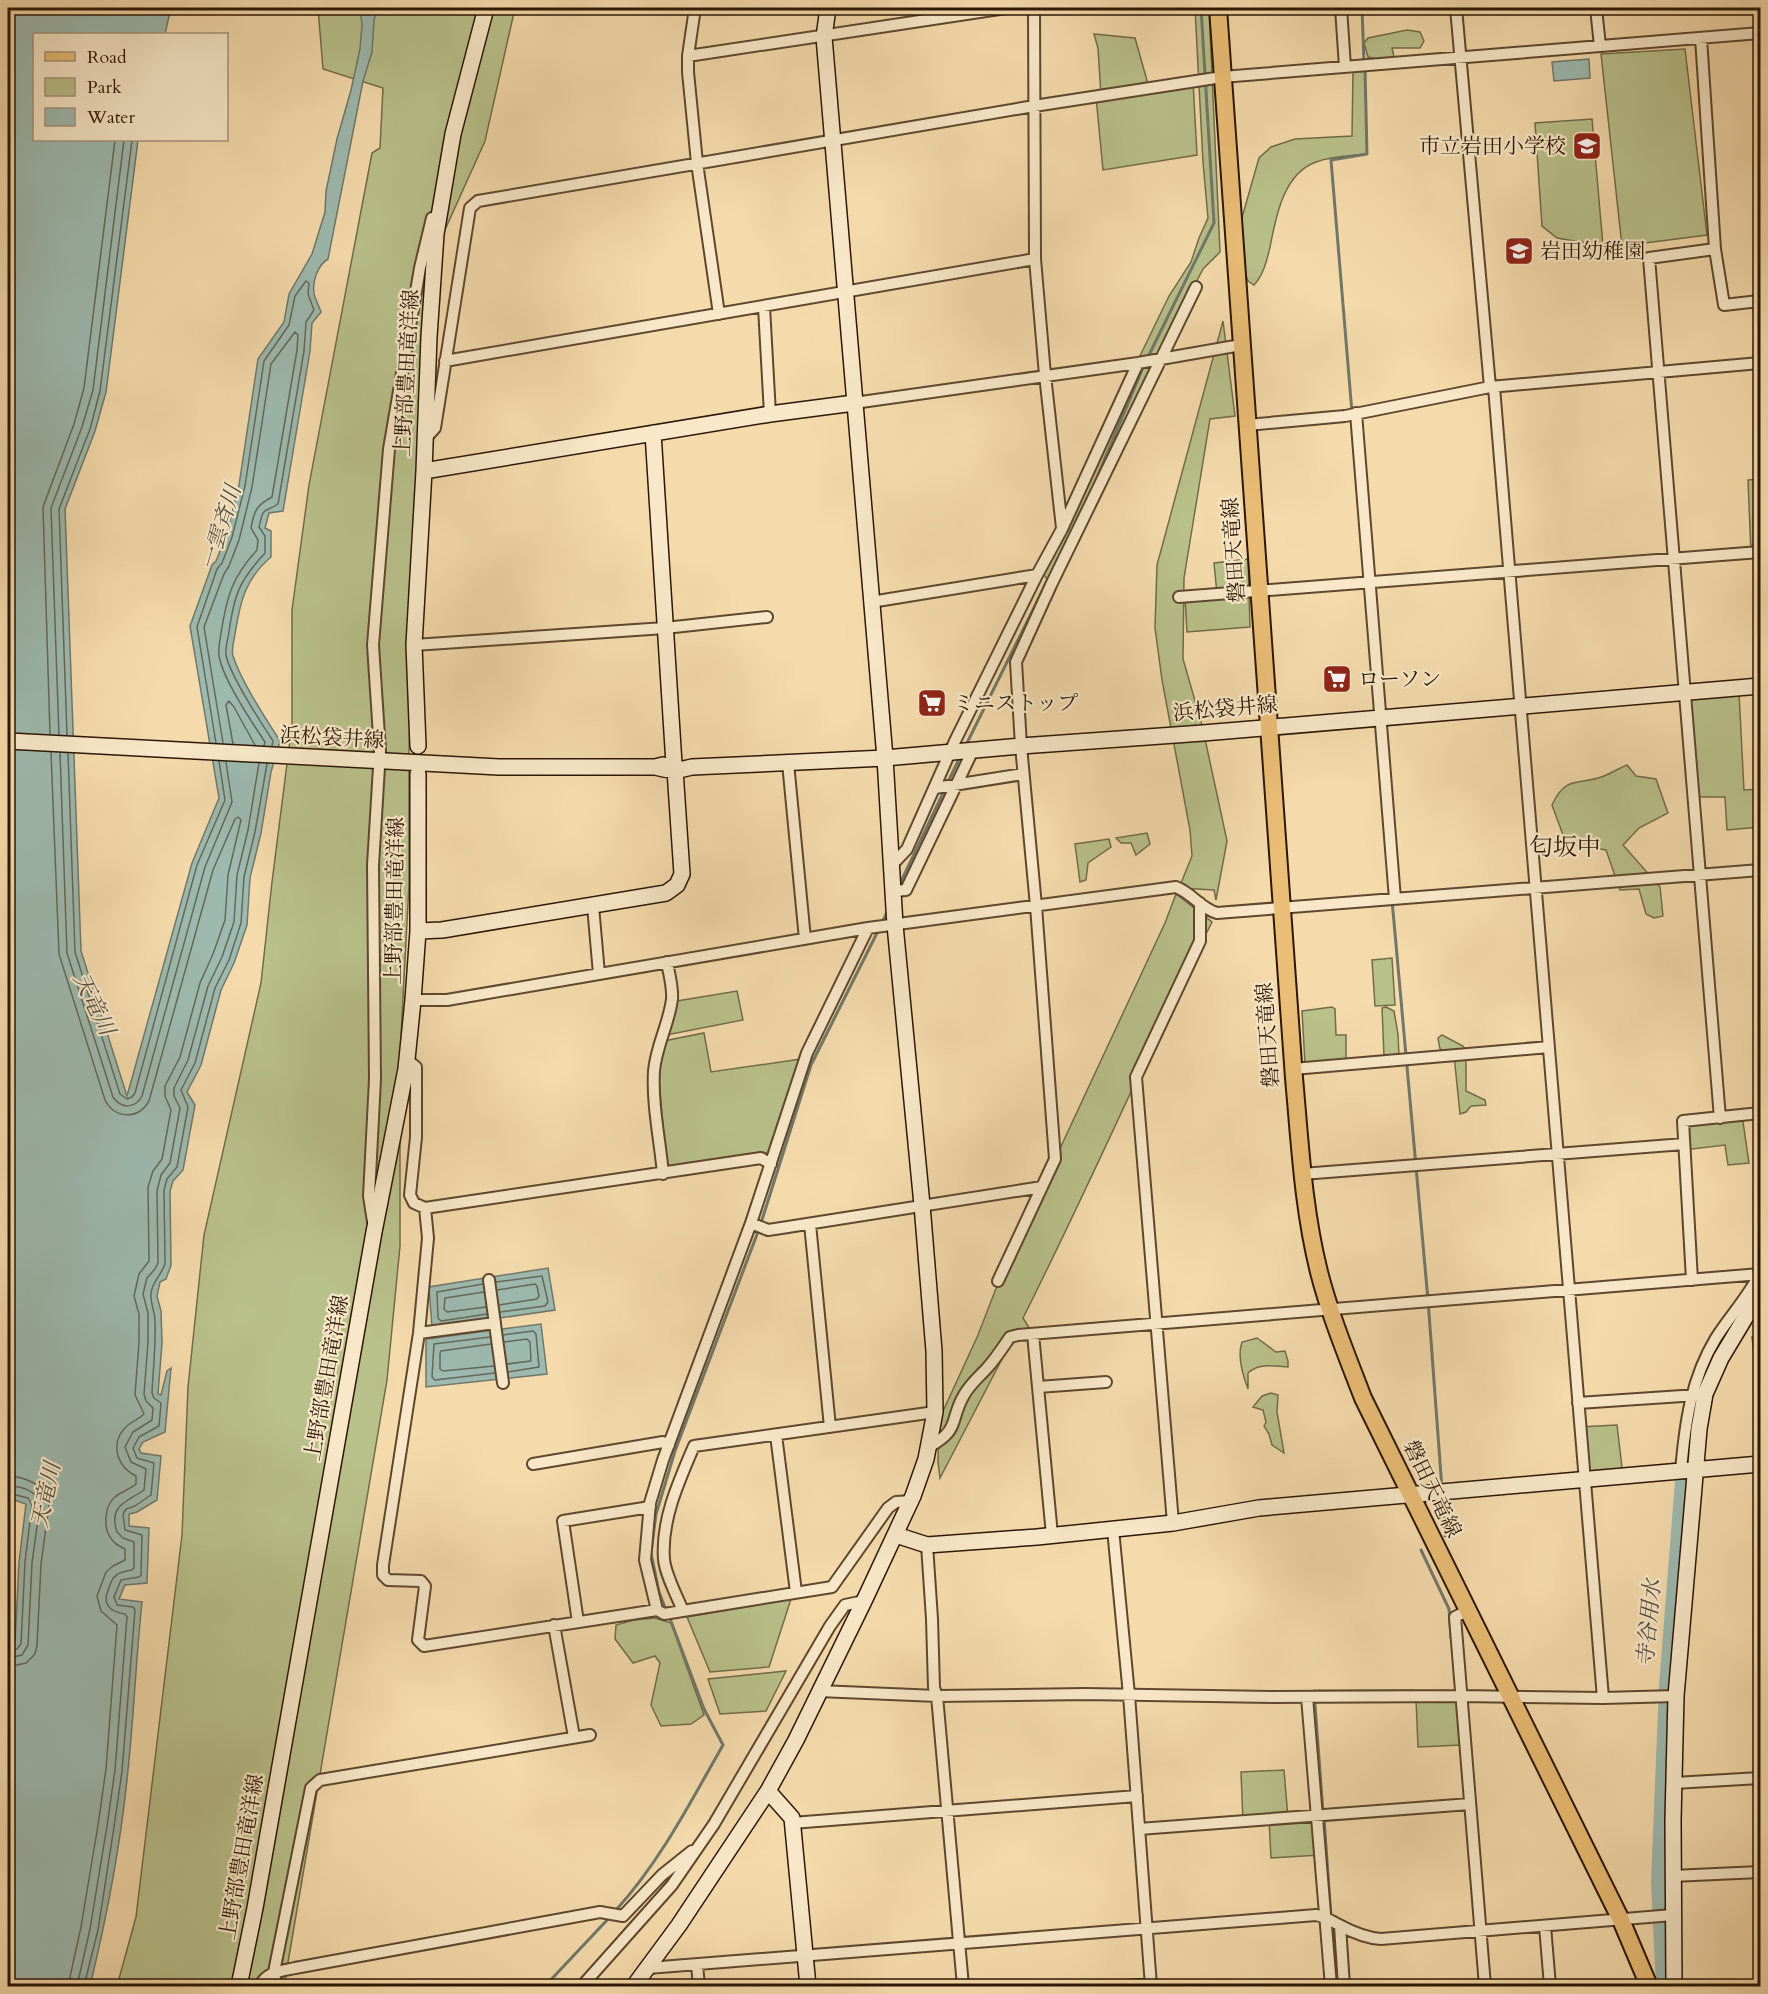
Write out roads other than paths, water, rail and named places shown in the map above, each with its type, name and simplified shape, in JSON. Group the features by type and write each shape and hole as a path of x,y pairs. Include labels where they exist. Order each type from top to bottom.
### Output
{"main road":[{"name":"磐田天竜線","path":"1218,8 1293,1068 1302,1174 1319,1272 1330,1311 1363,1398 1621,1920 1649,1986"}],"street":[{"name":"上野部豊田竜洋線","path":"418,746 414,645 436,234 453,134 486,8"},
{"path":"695,8 688,72 697,163 719,314"},
{"path":"634,1986 768,1791 864,1601 911,1501 929,1447 935,1412 934,1351 895,925 885,758 824,37 828,8"},
{"path":"688,56 1006,8"},
{"path":"1034,8 1035,259 1062,529"},
{"path":"1341,8 1345,67"},
{"path":"1456,8 1521,705 1570,1291 1583,1479 1603,1698"},
{"path":"1596,8 1600,46"},
{"path":"425,439 435,428 470,208 478,201 1035,106 1222,77 1761,33"},
{"path":"1701,38 1715,249 1724,305 1759,301 1761,315"},
{"path":"374,1232 369,1196 375,1079 373,865 380,761 373,645 389,449 420,268 453,134"},
{"path":"1715,249 1649,258 1720,1118"},
{"path":"445,361 1035,259"},
{"path":"998,1281 1055,1159 1016,662 1049,589 1196,287"},
{"path":"764,307 770,414"},
{"path":"424,471 770,414 1138,363 1241,345"},
{"path":"891,866 907,849 935,788 962,751 1037,575 1062,529 1138,363"},
{"path":"1247,425 1356,414 1492,387 1761,363"},
{"path":"1356,414 1395,899"},
{"path":"418,931 442,930 593,906 666,893 677,885 682,874 652,433"},
{"path":"1179,597 1761,552"},
{"path":"1037,575 1049,589"},
{"path":"871,602 1037,575"},
{"path":"414,645 665,628 767,616"},
{"name":"浜松袋井線","path":"8,741 499,767 692,767 885,758 1203,734 1761,686"},
{"path":"893,891 906,890 956,785 962,751"},
{"path":"788,763 805,939"},
{"name":"上野部豊田竜洋線","path":"239,1986 257,1897 406,1059 418,931 418,774"},
{"path":"935,788 1023,774"},
{"path":"413,1000 447,1000 868,928 1176,887 1187,892 1207,910 1217,913 1761,870"},
{"path":"1173,1523 1136,1077 1200,941 1200,903"},
{"path":"593,906 599,974"},
{"path":"657,1610 645,1560 650,1507 669,1444 751,1224 807,1053 868,928"},
{"path":"663,1174 654,1070 657,1050 671,1003 672,991 667,962"},
{"path":"1293,1068 1549,1047"},
{"path":"406,1059 416,1067 416,1137 410,1195 414,1203 425,1208 761,1158 771,1164"},
{"path":"1692,1280 1683,1121 1761,1113"},
{"path":"1302,1174 1558,1152 1684,1144"},
{"path":"751,1224 768,1230 1042,1187"},
{"path":"425,1208 428,1238 419,1333 383,1565 383,1575 388,1580 421,1581 425,1586 418,1640 424,1646 657,1610 664,1614 832,1587 888,1508 896,1502 911,1501"},
{"path":"810,1224 830,1427"},
{"path":"929,1447 945,1438 952,1427 962,1397 1010,1337 1760,1274"},
{"path":"1674,1986 1672,1876 1676,1696 1688,1470 1698,1428 1698,1395 1702,1364 1716,1338 1760,1274"},
{"path":"489,1280 503,1383"},
{"path":"1698,1395 1761,1293"},
{"path":"419,1333 495,1323"},
{"path":"1033,1334 1052,1535"},
{"path":"1038,1387 1106,1382"},
{"path":"1578,1403 1698,1395"},
{"path":"683,1611 664,1561 665,1540 674,1493 694,1446 935,1412"},
{"path":"776,1435 796,1592"},
{"path":"533,1464 663,1442 669,1444"},
{"path":"896,1535 927,1545 1052,1535 1173,1523 1259,1508 1761,1464"},
{"path":"578,1622 563,1521 650,1507"},
{"path":"1113,1529 1129,1695 1151,1985 1125,1986"},
{"path":"927,1545 934,1688 937,1696 963,1986"},
{"path":"582,1986 672,1885 714,1824 830,1626 845,1605 864,1601"},
{"path":"1467,1611 1455,1617 1485,1986"},
{"path":"554,1625 574,1737"},
{"path":"819,1691 937,1696 1603,1698 1676,1696"},
{"path":"1307,1697 1331,1986"},
{"path":"276,1986 274,1972 311,1788 320,1780 590,1735"},
{"path":"1674,1783 1761,1778"},
{"path":"768,1791 792,1818 808,1986"},
{"path":"792,1823 1137,1796"},
{"path":"1139,1830 1470,1804"},
{"path":"260,1986 262,1981 274,1972 600,1912 623,1916 662,1875 686,1854 697,1848"},
{"path":"1672,1876 1761,1872"},
{"path":"648,1968 1316,1916 1325,1917 1369,1938 1381,1939 1672,1915"},
{"path":"1340,1926 1344,1986"},
{"path":"1545,1926 1550,1986"},
{"path":"697,1965 699,1986"}],"water":[{"name":"天竜川","path":"8,8 171,8 165,33 33,33 33,141 138,141 106,392 95,431 65,509 81,951 127,1096 192,863 219,798 190,626 212,565 216,561 226,536 239,485 258,359 284,322 289,294 312,254 325,212 326,191 337,139 360,49 362,25 360,8 378,8 374,20 372,52 363,81 328,259 316,274 314,283 315,295 321,312 312,323 310,351 283,511 269,513 265,528 271,531 271,557 255,574 245,592 232,651 254,700 280,741 271,772 261,833 250,878 247,925 234,963 221,990 201,1065 187,1092 195,1105 183,1170 173,1181 170,1191 171,1265 166,1279 160,1282 157,1296 161,1311 162,1343 158,1394 161,1395 167,1371 171,1368 165,1432 143,1442 139,1449 141,1453 161,1456 157,1500 129,1514 129,1526 149,1528 147,1583 125,1585 119,1599 142,1602 122,1825 108,1906 90,1986 8,1986 8,1645 15,1643 19,1562 26,1504 8,1498"},
{"path":"1589,59 1590,78 1554,81 1552,62"},
{"path":"548,1268 555,1310 432,1328 429,1287"},
{"path":"541,1324 547,1374 426,1387 426,1339"}],"waterway":[{"path":"1147,359 1214,223 1201,8"},
{"path":"1362,8 1364,63"},
{"path":"1352,413 1331,160 1367,154 1365,69"},
{"path":"1096,480 1144,365"},
{"path":"965,747 1070,535"},
{"path":"948,782 961,755"},
{"path":"898,888 944,791"},
{"path":"1392,900 1428,1300 1442,1489"},
{"path":"882,923 888,910"},
{"path":"761,1223 811,1065 879,929"},
{"path":"666,1610 659,1592 651,1553 656,1514 675,1451 759,1229"},
{"name":"寺谷用水","path":"1697,1396 1712,1359 1743,1309"},
{"name":"寺谷用水","path":"1665,1986 1660,1882 1668,1686 1686,1455"},
{"path":"1443,1498 1445,1536"},
{"path":"1421,1550 1449,1609 1451,1638"},
{"path":"616,1910 661,1851 723,1745 704,1709 669,1616"},
{"path":"1323,1812 1314,1691 1414,1691"},
{"path":"1324,1818 1331,1917"},
{"path":"545,1986 609,1918"},
{"path":"1332,1926 1338,1976"}],"place":[{"name":"市立岩田小学校","path":"1587,146"},
{"name":"岩田幼稚園","path":"1519,251"},
{"name":"ローソン","path":"1337,679"},
{"name":"ミニストップ","path":"932,703"}],"district":[{"name":"匂坂中","path":"1565,847"}],"water label":[{"name":"一雲斉川","path":"221,528"}]}
